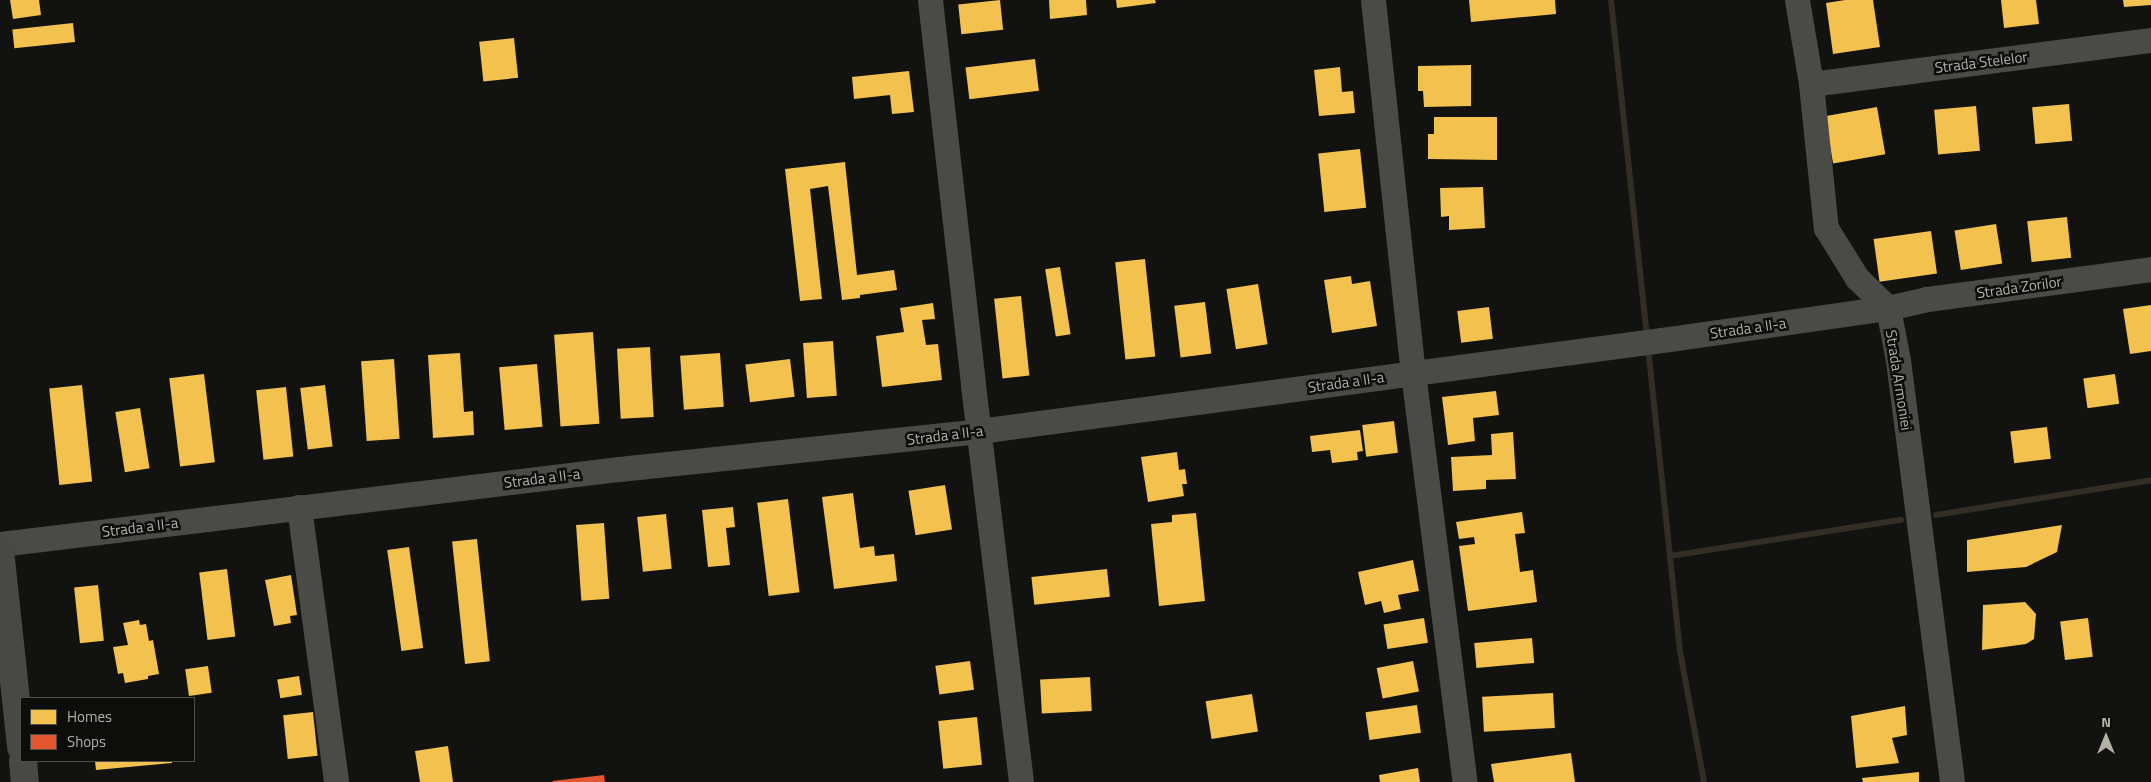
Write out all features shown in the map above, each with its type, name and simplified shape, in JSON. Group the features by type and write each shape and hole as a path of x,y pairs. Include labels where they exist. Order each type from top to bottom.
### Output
{"main road":[{"path":"0,550 20,739"},
{"path":"23,762 25,782"}],"street":[{"path":"930,0 1021,782"},
{"path":"1373,0 1413,373 1465,782"},
{"name":"Strada Armoniei","path":"1797,0 1811,84 1826,228 1857,278 1888,308 1898,360 1952,782"},
{"name":"Strada Stelelor","path":"1811,84 2151,40"},
{"name":"Strada Zorilor","path":"1888,308 1927,299 2151,269"},
{"name":"Strada a II-a","path":"0,544 619,469 979,431 1888,308"},
{"path":"299,507 336,782"}],"building: Homes":[{"path":"10,0 39,0 41,15 13,19"},
{"path":"1000,0 1003,30 961,34 958,4"},
{"path":"1049,0 1086,0 1087,15 1050,19"},
{"path":"1116,0 1155,0 1156,3 1117,8"},
{"path":"1469,0 1555,0 1556,14 1471,22"},
{"path":"1845,0 1873,0 1880,47 1833,54 1826,3"},
{"path":"2001,0 2036,0 2039,24 2004,28"},
{"path":"2123,0 2151,0 2151,5 2124,7"},
{"path":"73,23 75,42 14,48 12,29"},
{"path":"514,38 518,78 483,81 479,42"},
{"path":"1035,59 1039,91 969,99 966,68"},
{"path":"1471,65 1471,106 1424,107 1423,91 1418,91 1418,66"},
{"path":"1340,67 1342,92 1353,91 1355,113 1319,116 1314,70"},
{"path":"909,71 914,112 892,114 890,95 854,99 852,77"},
{"path":"2069,104 2072,141 2035,144 2032,107"},
{"path":"1976,106 1980,151 1938,154 1934,110"},
{"path":"1877,107 1885,154 1833,163 1825,116"},
{"path":"1434,117 1497,117 1497,160 1428,159 1428,134 1434,134"},
{"path":"1360,149 1366,208 1324,212 1318,153"},
{"path":"845,162 857,275 894,270 897,290 860,295 860,298 842,300 828,186 810,189 822,299 800,301 785,169"},
{"path":"1483,187 1485,228 1449,230 1449,216 1441,217 1440,188"},
{"path":"2067,217 2071,258 2032,262 2027,221"},
{"path":"1996,224 2002,264 1961,270 1955,231"},
{"path":"1931,231 1937,274 1880,282 1874,239"},
{"path":"1145,259 1155,356 1125,360 1115,262"},
{"path":"1060,267 1071,334 1056,337 1045,269"},
{"path":"1351,276 1352,284 1370,281 1377,326 1332,333 1324,280"},
{"path":"1258,284 1268,344 1236,349 1226,289"},
{"path":"1021,296 1029,376 1003,378 994,299"},
{"path":"1205,302 1211,354 1181,357 1174,306"},
{"path":"933,303 935,319 922,320 926,345 938,344 942,380 882,387 876,336 904,332 900,308"},
{"path":"2151,305 2151,351 2130,354 2123,309"},
{"path":"1489,307 1493,339 1461,343 1457,311"},
{"path":"593,332 599,424 561,426 554,335"},
{"path":"833,341 837,396 807,398 803,343"},
{"path":"650,347 654,417 621,419 617,349"},
{"path":"460,353 464,412 473,411 474,435 433,438 428,355"},
{"path":"720,353 724,407 684,410 680,356"},
{"path":"394,359 400,439 367,441 361,361"},
{"path":"790,359 795,397 750,402 745,364"},
{"path":"537,364 542,427 505,430 499,367"},
{"path":"204,374 215,462 180,467 169,378"},
{"path":"2115,374 2119,404 2087,408 2083,378"},
{"path":"82,385 92,481 59,485 49,388"},
{"path":"325,385 333,447 308,450 300,388"},
{"path":"286,387 293,457 263,460 256,390"},
{"path":"1496,391 1499,415 1473,418 1475,441 1448,445 1442,397"},
{"path":"140,408 150,468 125,472 115,412"},
{"path":"1394,421 1398,453 1366,457 1362,425"},
{"path":"2047,427 2051,459 2014,463 2010,432"},
{"path":"1360,430 1363,451 1357,452 1358,460 1332,463 1330,450 1312,452 1310,436"},
{"path":"1513,432 1516,479 1486,480 1486,489 1453,491 1451,457 1492,455 1491,434"},
{"path":"1177,452 1179,470 1185,469 1187,484 1182,484 1184,496 1148,502 1141,457"},
{"path":"945,485 952,529 915,535 908,491"},
{"path":"853,493 860,548 874,546 875,556 894,554 897,581 834,589 822,497"},
{"path":"788,499 799,592 769,596 757,503"},
{"path":"733,507 735,527 726,528 730,565 708,567 702,510"},
{"path":"1522,512 1525,533 1515,534 1520,572 1533,570 1537,602 1468,611 1459,546 1475,544 1474,537 1459,539 1456,522"},
{"path":"1196,513 1205,601 1159,606 1151,524 1172,522 1172,515"},
{"path":"666,514 672,569 643,572 637,517"},
{"path":"604,523 609,599 581,601 576,525"},
{"path":"2062,525 2057,552 2026,567 1967,572 1967,540"},
{"path":"477,539 490,661 465,664 452,542"},
{"path":"409,547 423,648 401,651 387,550"},
{"path":"1413,560 1419,591 1398,595 1401,609 1384,613 1381,601 1365,605 1358,572"},
{"path":"227,569 235,636 207,640 199,572"},
{"path":"1107,569 1110,597 1034,605 1031,577"},
{"path":"291,575 297,615 290,616 291,623 274,626 265,580"},
{"path":"98,585 104,641 80,643 74,588"},
{"path":"2025,602 2036,614 2034,639 2026,644 1982,650 1983,605"},
{"path":"1424,618 1428,643 1387,649 1384,624"},
{"path":"2088,618 2093,657 2065,660 2060,621"},
{"path":"139,620 140,625 146,624 149,641 153,640 159,674 148,676 148,679 125,683 123,673 118,674 113,647 128,645 123,623"},
{"path":"1532,638 1534,663 1476,668 1474,643"},
{"path":"970,661 974,690 939,695 935,666"},
{"path":"1413,661 1419,691 1383,698 1377,668"},
{"path":"208,666 212,693 189,696 185,669"},
{"path":"299,676 302,695 280,698 277,679"},
{"path":"1090,677 1092,711 1042,714 1040,680"},
{"path":"1553,693 1555,728 1484,732 1482,697"},
{"path":"1252,694 1258,732 1212,739 1206,701"},
{"path":"1417,705 1421,733 1369,740 1366,712"},
{"path":"1905,706 1907,735 1892,738 1899,763 1856,768 1851,716"},
{"path":"313,712 318,756 288,759 283,715"},
{"path":"977,717 982,765 943,769 938,721"},
{"path":"448,746 453,782 420,782 415,751"},
{"path":"1571,753 1575,782 1494,782 1491,764"},
{"path":"95,762 172,762 172,763 96,770"},
{"path":"1418,768 1420,782 1380,782 1379,775"},
{"path":"1919,772 1919,782 1863,782 1862,778"}],"building: Shops":[{"path":"604,775 605,782 552,781"}],"waterway":[{"path":"1611,0 1647,337"},
{"path":"1648,347 1680,651 1704,782"},
{"path":"1936,515 2151,480"},
{"path":"1670,556 1901,520"}]}
